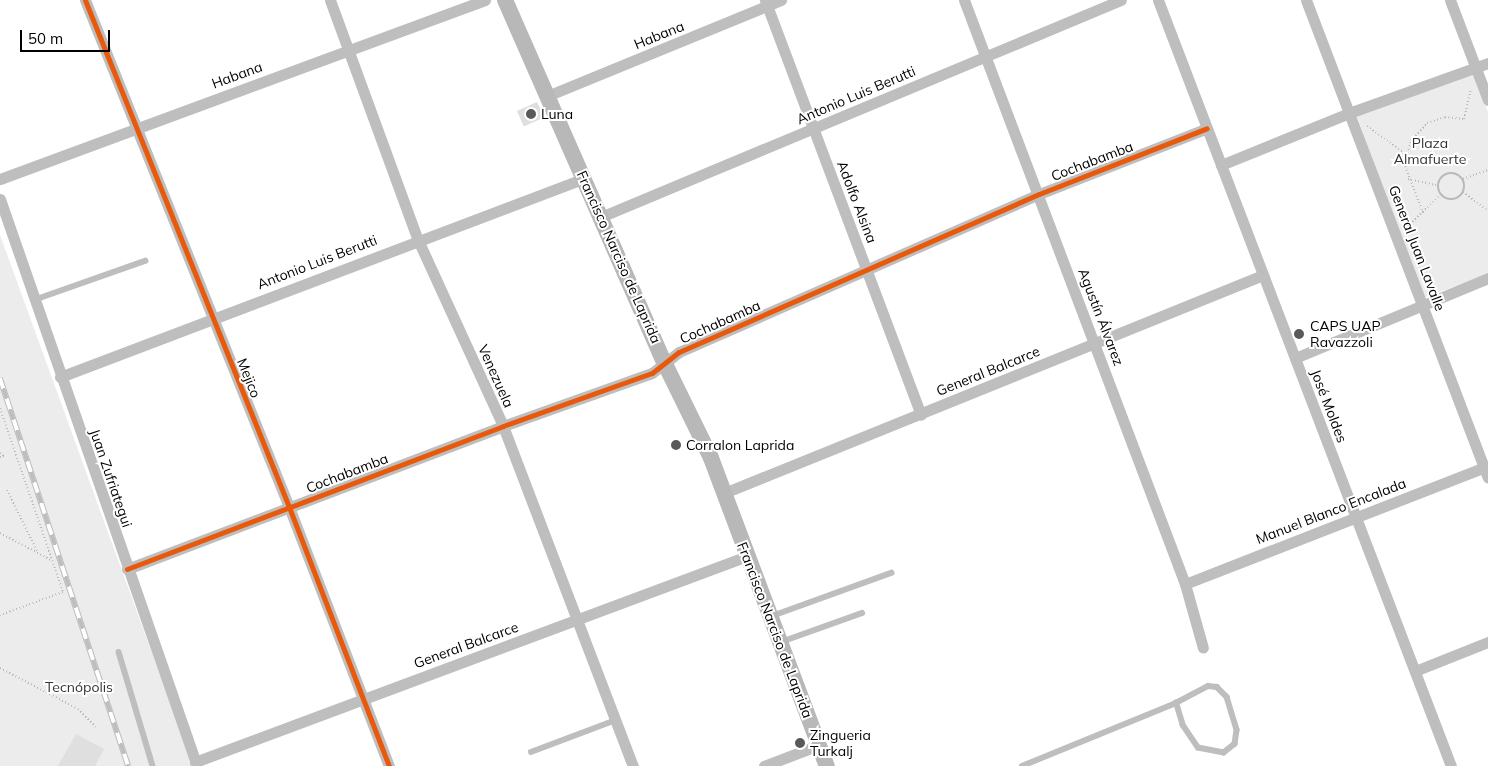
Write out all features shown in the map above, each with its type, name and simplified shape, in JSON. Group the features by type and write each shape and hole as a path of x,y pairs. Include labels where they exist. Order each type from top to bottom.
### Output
{"main road":[{"name":"Francisco Narciso de Laprida","path":"504,0 603,216 665,364 711,458 827,766"}],"street":[{"name":"Mejico","path":"84,0 289,507 362,699 390,766"},
{"name":"Venezuela","path":"330,0 350,50 418,240 502,426 633,766"},
{"name":"Habana","path":"0,179 485,0"},
{"name":"Habana","path":"547,96 766,3 781,0"},
{"name":"Agustín Álvarez","path":"964,0 987,56 1185,584 1203,648"},
{"name":"Antonio Luis Berutti","path":"603,216 814,130 1121,0"},
{"name":"José Moldes","path":"1158,0 1451,766"},
{"name":"General Juan Lavalle","path":"1306,0 1487,470"},
{"path":"1450,0 1488,100"},
{"name":"Adolfo Alsina","path":"766,3 921,415"},
{"path":"1221,165 1349,113 1488,63"},
{"name":"Cochabamba","path":"127,569 502,426 652,373 679,352 1039,194 1207,128"},
{"name":"Antonio Luis Berutti","path":"60,377 585,178"},
{"name":"Juan Zufriategui","path":"0,199 60,377 196,764"},
{"name":"General Balcarce","path":"724,493 921,415 1263,275"},
{"path":"1295,358 1488,278"},
{"name":"Manuel Blanco Encalada","path":"1185,584 1356,517 1487,470"},
{"name":"General Balcarce","path":"196,764 362,699 747,556"},
{"path":"1415,671 1488,642"},
{"path":"764,766 819,745"}],"lane":[{"path":"34,300 145,261"},
{"path":"770,616 891,573"},
{"path":"779,642 862,614"},
{"path":"119,652 153,766"},
{"path":"1022,766 1176,703 1208,686 1217,687 1228,697 1237,730 1235,744 1224,753 1198,748 1183,726 1176,703"},
{"path":"531,752 616,720"}],"path":[{"path":"1423,213 1408,179 1404,163 1406,154 1411,141 1427,123 1445,117 1464,119 1476,68"},
{"path":"1349,113 1406,154"},
{"path":"1463,179 1488,170"},
{"path":"1463,179 1457,174 1448,173 1441,178 1438,186 1441,194 1452,200 1463,192"},
{"path":"1408,179 1438,186"},
{"path":"1463,179 1463,192"},
{"path":"1463,192 1488,211"},
{"path":"1396,236 1423,213 1441,194"},
{"path":"0,408 63,592 0,615"},
{"path":"0,453 4,456 0,457"},
{"path":"7,490 38,553"},
{"path":"0,533 51,560"},
{"path":"0,668 78,709 96,728"}],"green space":[{"name":"Plaza Almafuerte","path":"1473,73 1488,112 1488,274 1423,298 1357,116"},
{"name":"Tecnópolis","path":"0,235 193,766 0,766"}],"building":[{"name":"Luna","path":"537,102 544,118 524,126 517,111"},
{"path":"76,734 104,749 95,766 58,766"}],"railway":[{"path":"0,378 128,766"}],"cycle path":[{"path":"85,0 289,507 389,766"},
{"path":"127,569 503,426 652,373 679,352 1039,194 1207,128"}],"place":[{"name":"Luna","path":"531,114"},
{"name":"CAPS UAP Ravazzoli","path":"1299,334"},
{"name":"Corralon Laprida","path":"676,445"},
{"name":"Zingueria Turkalj","path":"800,743"}]}
